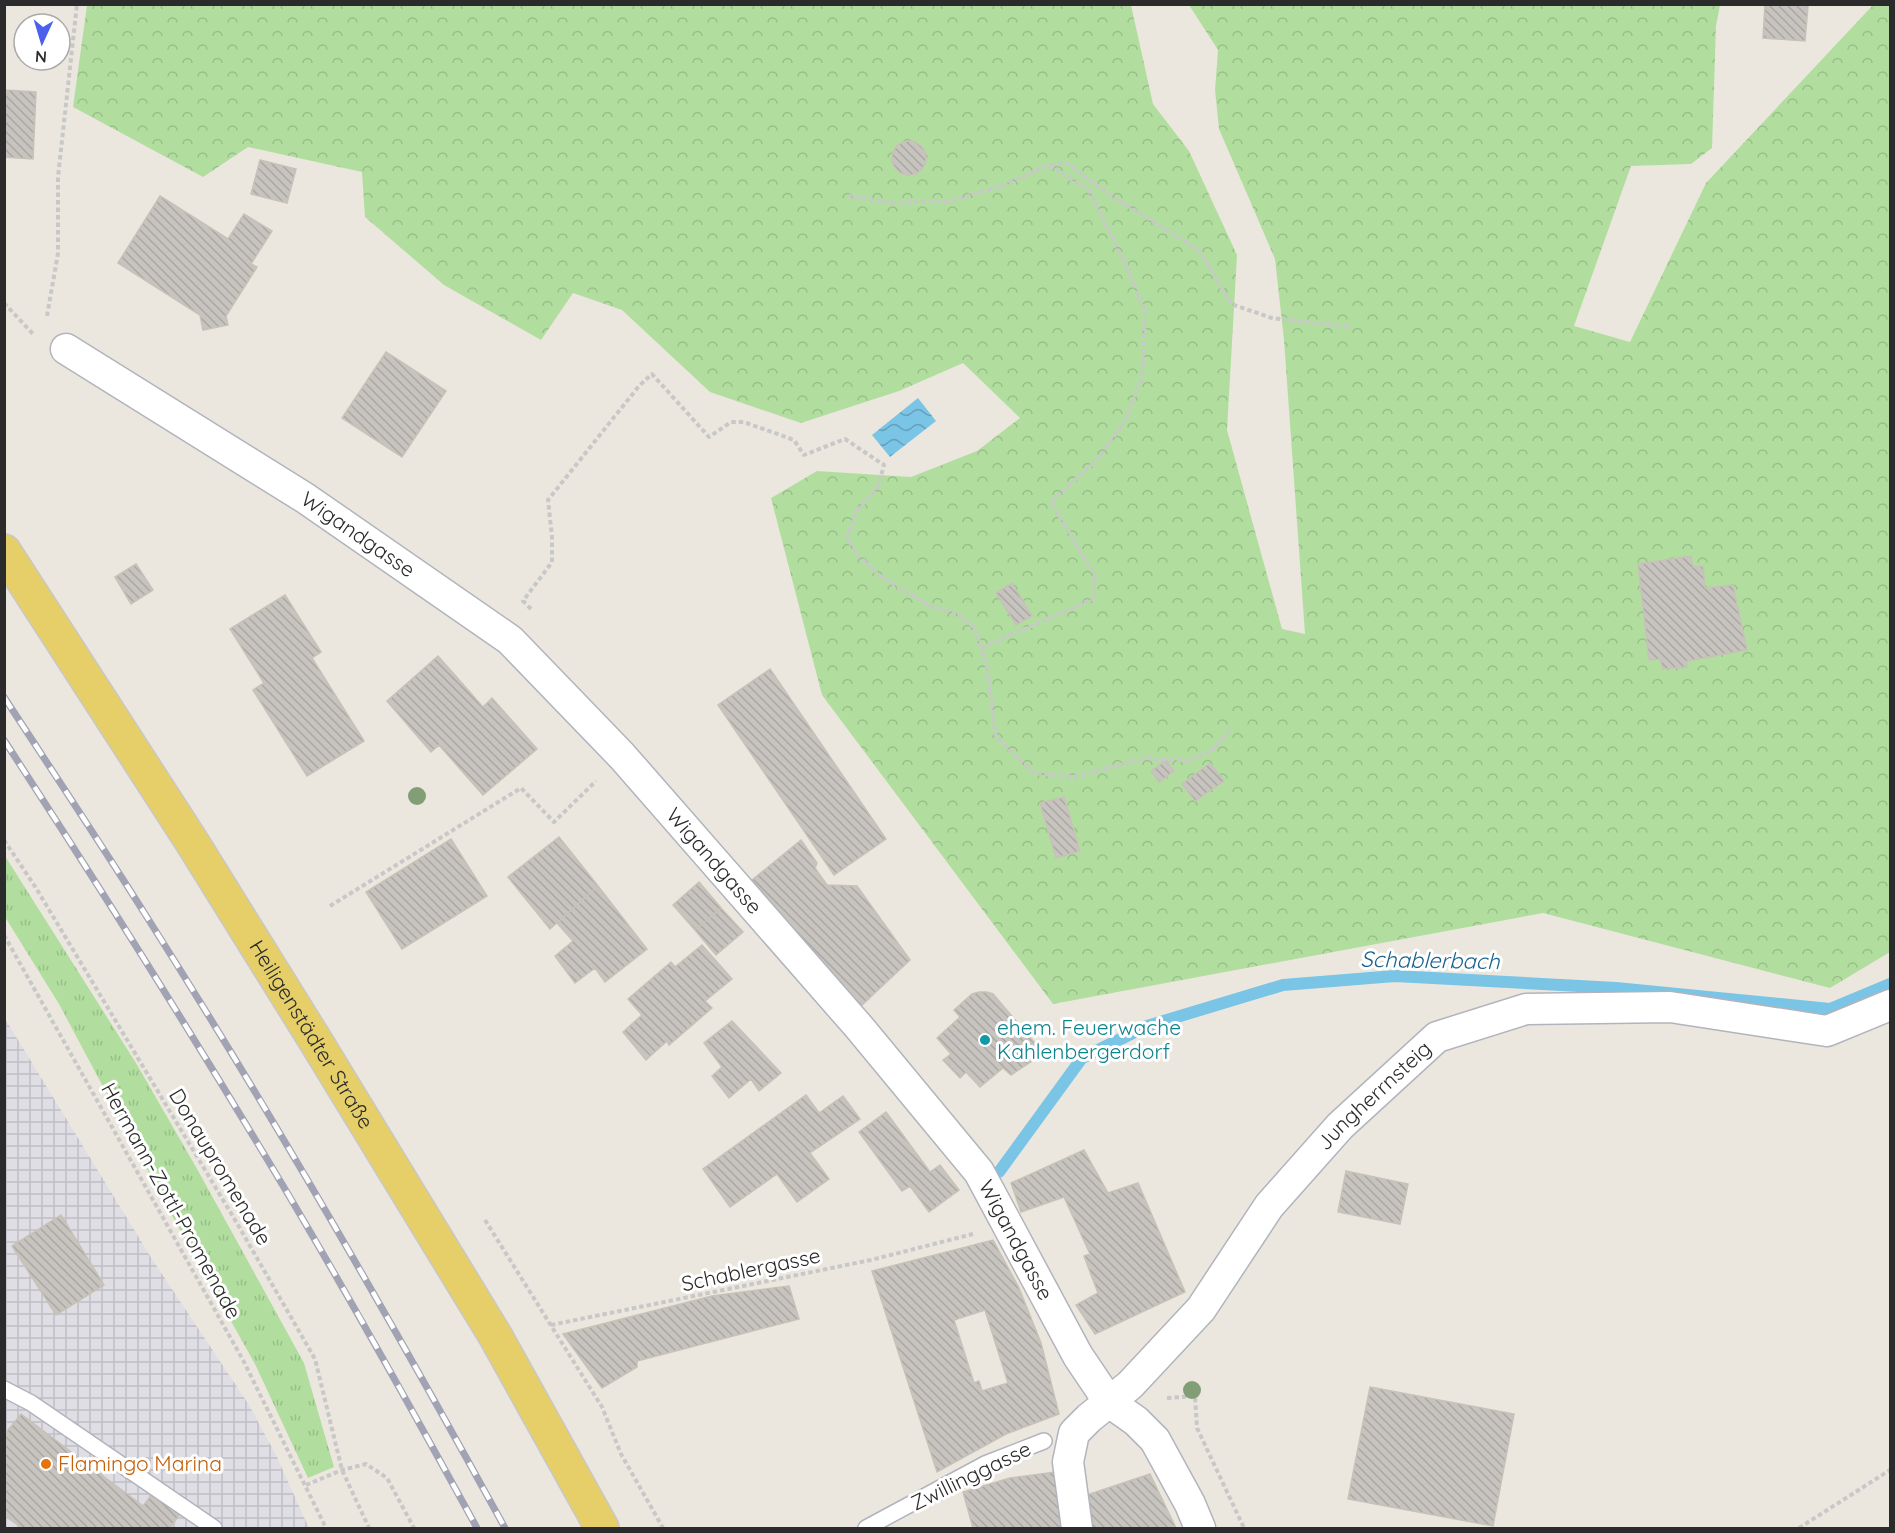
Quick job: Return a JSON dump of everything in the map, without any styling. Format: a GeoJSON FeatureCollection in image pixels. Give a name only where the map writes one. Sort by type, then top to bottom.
{"type":"FeatureCollection","features":[{"type":"Feature","properties":{"kind":"main road","name":"Heiligenstädter Straße"},"geometry":{"type":"LineString","coordinates":[[4,552],[192,842],[327,1059],[496,1337],[602,1528]]}},
{"type":"Feature","properties":{"kind":"street","name":"Wigandgasse"},"geometry":{"type":"LineString","coordinates":[[66,349],[305,498],[510,640],[622,756],[859,1027],[979,1172],[1078,1356],[1109,1402],[1136,1421],[1155,1440],[1190,1504],[1200,1528]]}},
{"type":"Feature","properties":{"kind":"street","name":"Jungherrnsteig"},"geometry":{"type":"LineString","coordinates":[[1077,1528],[1068,1462],[1074,1433],[1130,1385],[1202,1309],[1269,1206],[1340,1126],[1437,1037],[1526,1009],[1670,1007],[1827,1031],[1890,1005]]}},
{"type":"Feature","properties":{"kind":"lane"},"geometry":{"type":"LineString","coordinates":[[4,1389],[31,1402],[214,1528]]}},
{"type":"Feature","properties":{"kind":"lane","name":"Zwillinggasse"},"geometry":{"type":"LineString","coordinates":[[866,1528],[985,1464],[1044,1441]]}},
{"type":"Feature","properties":{"kind":"path"},"geometry":{"type":"LineString","coordinates":[[47,315],[58,253],[58,177],[77,4]]}},
{"type":"Feature","properties":{"kind":"path"},"geometry":{"type":"LineString","coordinates":[[847,196],[892,203],[951,201],[1004,185],[1048,165],[1068,164],[1109,194],[1200,251],[1231,303],[1272,318],[1353,327]]}},
{"type":"Feature","properties":{"kind":"path"},"geometry":{"type":"LineString","coordinates":[[981,648],[1093,599],[1095,576],[1051,502],[1098,459],[1125,421],[1142,378],[1145,312],[1128,269],[1089,190],[1048,165]]}},
{"type":"Feature","properties":{"kind":"path"},"geometry":{"type":"LineString","coordinates":[[4,303],[44,346],[66,349]]}},
{"type":"Feature","properties":{"kind":"path"},"geometry":{"type":"LineString","coordinates":[[538,616],[523,601],[552,562],[548,500],[639,386],[652,374],[709,437],[731,422],[744,422],[794,440],[804,455],[845,439],[884,465],[878,487],[858,509],[847,538],[857,555],[880,576],[930,606],[955,613],[975,628],[987,667],[996,737],[1034,773],[1074,777],[1145,758],[1189,761],[1216,748],[1231,727]]}},
{"type":"Feature","properties":{"kind":"path"},"geometry":{"type":"LineString","coordinates":[[330,906],[521,788],[554,822],[598,779]]}},
{"type":"Feature","properties":{"kind":"path","name":"Donaupromenade"},"geometry":{"type":"LineString","coordinates":[[4,840],[36,888],[183,1133],[315,1359],[342,1470],[369,1528]]}},
{"type":"Feature","properties":{"kind":"path","name":"Hermann-Zottl-Promenade"},"geometry":{"type":"LineString","coordinates":[[4,935],[243,1360],[326,1528]]}},
{"type":"Feature","properties":{"kind":"path"},"geometry":{"type":"LineString","coordinates":[[485,1220],[602,1407],[621,1454],[663,1528]]}},
{"type":"Feature","properties":{"kind":"path","name":"Schablergasse"},"geometry":{"type":"LineString","coordinates":[[551,1325],[871,1260],[955,1239]]}},
{"type":"Feature","properties":{"kind":"path"},"geometry":{"type":"LineString","coordinates":[[1167,1398],[1195,1396],[1197,1428],[1244,1528]]}},
{"type":"Feature","properties":{"kind":"path"},"geometry":{"type":"LineString","coordinates":[[306,1485],[342,1470],[366,1464],[387,1478],[414,1528]]}},
{"type":"Feature","properties":{"kind":"path"},"geometry":{"type":"LineString","coordinates":[[1799,1528],[1890,1470]]}},
{"type":"Feature","properties":{"kind":"shaded area"},"geometry":{"type":"Polygon","coordinates":[[[4,1017],[152,1259],[249,1405],[276,1455],[309,1528],[5,1528],[4,1017]]]}},
{"type":"Feature","properties":{"kind":"green space"},"geometry":{"type":"Polygon","coordinates":[[[87,5],[1131,5],[1153,104],[1189,151],[1237,255],[1227,430],[1282,629],[1305,634],[1284,340],[1275,259],[1219,129],[1215,90],[1218,50],[1189,5],[1720,5],[1716,26],[1712,148],[1691,164],[1631,166],[1574,326],[1630,342],[1706,183],[1873,5],[1890,5],[1890,952],[1830,988],[1543,913],[1053,1004],[822,695],[771,498],[817,471],[911,477],[977,451],[1020,418],[963,363],[899,391],[801,423],[710,392],[622,310],[573,293],[541,340],[444,285],[365,217],[362,172],[248,147],[203,177],[73,107],[87,5]]]}},
{"type":"Feature","properties":{"kind":"green space"},"geometry":{"type":"Polygon","coordinates":[[[5,856],[136,1063],[304,1363],[334,1467],[308,1478],[255,1364],[166,1205],[59,1004],[5,917],[5,856]]]}},
{"type":"Feature","properties":{"kind":"water"},"geometry":{"type":"Polygon","coordinates":[[[918,398],[936,421],[890,457],[872,435],[918,398]]]}},
{"type":"Feature","properties":{"kind":"building"},"geometry":{"type":"Polygon","coordinates":[[[1765,4],[1808,6],[1805,41],[1763,38],[1765,4]]]}},
{"type":"Feature","properties":{"kind":"building"},"geometry":{"type":"Polygon","coordinates":[[[4,90],[36,92],[33,159],[4,157],[4,90]]]}},
{"type":"Feature","properties":{"kind":"building"},"geometry":{"type":"Polygon","coordinates":[[[909,141],[921,146],[926,158],[921,170],[909,175],[897,170],[892,158],[897,146],[909,141]]]}},
{"type":"Feature","properties":{"kind":"building"},"geometry":{"type":"Polygon","coordinates":[[[260,160],[296,169],[287,203],[251,194],[260,160]]]}},
{"type":"Feature","properties":{"kind":"building"},"geometry":{"type":"Polygon","coordinates":[[[160,196],[228,239],[244,214],[272,231],[251,264],[257,267],[226,316],[228,325],[203,330],[200,315],[118,263],[160,196]]]}},
{"type":"Feature","properties":{"kind":"building"},"geometry":{"type":"Polygon","coordinates":[[[386,352],[446,391],[402,457],[342,418],[386,352]]]}},
{"type":"Feature","properties":{"kind":"building"},"geometry":{"type":"Polygon","coordinates":[[[1691,556],[1693,567],[1703,566],[1705,588],[1733,585],[1747,650],[1687,661],[1687,667],[1663,669],[1660,659],[1649,660],[1638,564],[1691,556]]]}},
{"type":"Feature","properties":{"kind":"building"},"geometry":{"type":"Polygon","coordinates":[[[136,564],[153,590],[131,604],[115,577],[136,564]]]}},
{"type":"Feature","properties":{"kind":"building"},"geometry":{"type":"Polygon","coordinates":[[[1012,583],[1032,616],[1016,625],[996,593],[1012,583]]]}},
{"type":"Feature","properties":{"kind":"building"},"geometry":{"type":"Polygon","coordinates":[[[285,595],[321,652],[312,658],[364,741],[307,776],[253,690],[264,683],[230,629],[285,595]]]}},
{"type":"Feature","properties":{"kind":"building"},"geometry":{"type":"Polygon","coordinates":[[[438,656],[483,707],[492,698],[537,749],[483,795],[439,745],[431,752],[387,701],[438,656]]]}},
{"type":"Feature","properties":{"kind":"building"},"geometry":{"type":"Polygon","coordinates":[[[770,669],[886,839],[834,875],[718,705],[770,669]]]}},
{"type":"Feature","properties":{"kind":"building"},"geometry":{"type":"Polygon","coordinates":[[[1166,760],[1174,771],[1159,782],[1151,771],[1166,760]]]}},
{"type":"Feature","properties":{"kind":"building"},"geometry":{"type":"Polygon","coordinates":[[[1210,763],[1224,781],[1195,801],[1182,784],[1210,763]]]}},
{"type":"Feature","properties":{"kind":"building"},"geometry":{"type":"Polygon","coordinates":[[[1064,797],[1080,851],[1056,858],[1040,803],[1064,797]]]}},
{"type":"Feature","properties":{"kind":"building"},"geometry":{"type":"Polygon","coordinates":[[[559,837],[598,886],[550,929],[508,877],[559,837]]]}},
{"type":"Feature","properties":{"kind":"building"},"geometry":{"type":"Polygon","coordinates":[[[451,839],[487,896],[402,949],[366,892],[451,839]]]}},
{"type":"Feature","properties":{"kind":"building"},"geometry":{"type":"Polygon","coordinates":[[[801,840],[817,863],[815,868],[827,885],[857,886],[910,960],[861,1006],[746,885],[801,840]]]}},
{"type":"Feature","properties":{"kind":"building"},"geometry":{"type":"Polygon","coordinates":[[[699,882],[721,908],[695,930],[673,905],[699,882]]]}},
{"type":"Feature","properties":{"kind":"building"},"geometry":{"type":"Polygon","coordinates":[[[598,886],[647,949],[605,982],[595,968],[575,983],[555,956],[573,941],[557,923],[598,886]]]}},
{"type":"Feature","properties":{"kind":"building"},"geometry":{"type":"Polygon","coordinates":[[[721,908],[743,932],[716,955],[695,930],[721,908]]]}},
{"type":"Feature","properties":{"kind":"building"},"geometry":{"type":"Polygon","coordinates":[[[702,945],[732,979],[705,1001],[712,1008],[669,1045],[667,1041],[646,1060],[623,1032],[642,1015],[628,999],[671,962],[675,967],[702,945]]]}},
{"type":"Feature","properties":{"kind":"building","name":"ehem. Feuerwache Kahlenbergerdorf"},"geometry":{"type":"Polygon","coordinates":[[[979,992],[993,994],[1034,1042],[1036,1048],[1035,1059],[1011,1075],[1003,1068],[980,1087],[966,1072],[960,1078],[943,1060],[951,1054],[937,1038],[960,1017],[954,1010],[972,994],[979,992]]]}},
{"type":"Feature","properties":{"kind":"building"},"geometry":{"type":"Polygon","coordinates":[[[732,1021],[781,1073],[759,1091],[751,1079],[729,1098],[712,1076],[722,1067],[704,1043],[732,1021]]]}},
{"type":"Feature","properties":{"kind":"building"},"geometry":{"type":"Polygon","coordinates":[[[806,1095],[819,1113],[843,1096],[860,1119],[810,1153],[829,1179],[797,1202],[777,1174],[730,1207],[703,1169],[806,1095]]]}},
{"type":"Feature","properties":{"kind":"building"},"geometry":{"type":"Polygon","coordinates":[[[886,1112],[930,1172],[940,1165],[959,1190],[929,1212],[910,1186],[902,1191],[859,1132],[886,1112]]]}},
{"type":"Feature","properties":{"kind":"building"},"geometry":{"type":"Polygon","coordinates":[[[1084,1150],[1108,1193],[1138,1183],[1185,1292],[1095,1334],[1076,1305],[1098,1293],[1084,1256],[1090,1254],[1064,1197],[1021,1212],[1011,1183],[1084,1150]]]}},
{"type":"Feature","properties":{"kind":"building"},"geometry":{"type":"Polygon","coordinates":[[[1346,1171],[1408,1184],[1400,1224],[1338,1212],[1346,1171]]]}},
{"type":"Feature","properties":{"kind":"building"},"geometry":{"type":"Polygon","coordinates":[[[61,1215],[104,1285],[56,1315],[12,1246],[61,1215]]]}},
{"type":"Feature","properties":{"kind":"building"},"geometry":{"type":"Polygon","coordinates":[[[993,1240],[1019,1288],[1041,1343],[1059,1414],[1006,1434],[937,1472],[872,1271],[993,1240]],[[985,1310],[954,1320],[974,1383],[979,1381],[982,1391],[1008,1383],[985,1310]]]}},
{"type":"Feature","properties":{"kind":"building"},"geometry":{"type":"Polygon","coordinates":[[[789,1286],[799,1319],[637,1361],[637,1367],[602,1388],[563,1334],[712,1296],[789,1286]]]}},
{"type":"Feature","properties":{"kind":"building"},"geometry":{"type":"Polygon","coordinates":[[[1370,1387],[1514,1414],[1493,1526],[1348,1499],[1370,1387]]]}},
{"type":"Feature","properties":{"kind":"building","name":"Flamingo Marina"},"geometry":{"type":"Polygon","coordinates":[[[21,1414],[143,1506],[153,1493],[180,1514],[170,1528],[22,1528],[4,1515],[4,1435],[21,1414]]]}},
{"type":"Feature","properties":{"kind":"building"},"geometry":{"type":"Polygon","coordinates":[[[1055,1472],[1064,1528],[973,1528],[963,1492],[1010,1478],[1055,1472]]]}},
{"type":"Feature","properties":{"kind":"building"},"geometry":{"type":"Polygon","coordinates":[[[1150,1474],[1176,1528],[1089,1528],[1081,1497],[1150,1474]]]}},
{"type":"Feature","properties":{"kind":"waterway","name":"Schablerbach"},"geometry":{"type":"LineString","coordinates":[[999,1172],[1082,1058],[1147,1026],[1283,985],[1395,976],[1616,988],[1830,1009],[1890,984]]}},
{"type":"Feature","properties":{"kind":"railway"},"geometry":{"type":"LineString","coordinates":[[4,697],[128,887],[285,1141],[419,1372],[505,1528]]}},
{"type":"Feature","properties":{"kind":"railway"},"geometry":{"type":"LineString","coordinates":[[4,740],[203,1053],[267,1159],[374,1342],[477,1528]]}},
{"type":"Feature","properties":{"kind":"place","name":"ehem. Feuerwache Kahlenbergerdorf"},"geometry":{"type":"Point","coordinates":[985,1040]}},
{"type":"Feature","properties":{"kind":"place","name":"Flamingo Marina"},"geometry":{"type":"Point","coordinates":[46,1464]}}]}
